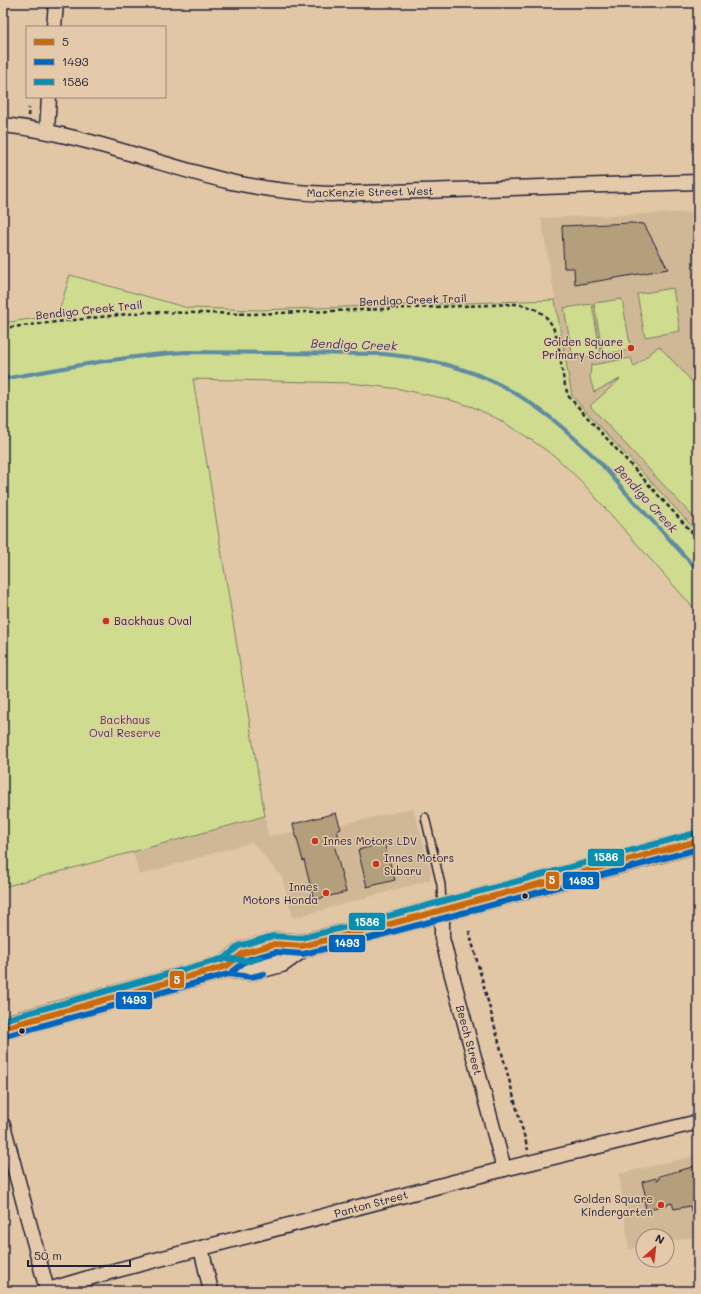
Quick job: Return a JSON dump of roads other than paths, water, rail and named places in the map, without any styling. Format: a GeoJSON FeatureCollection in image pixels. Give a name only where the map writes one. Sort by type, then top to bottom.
{"type":"FeatureCollection","features":[{"type":"Feature","properties":{"kind":"highway"},"geometry":{"type":"LineString","coordinates":[[3,1028],[227,966],[243,953],[275,944],[302,946],[368,930],[698,841]]}},
{"type":"Feature","properties":{"kind":"street"},"geometry":{"type":"LineString","coordinates":[[54,26],[56,3]]}},
{"type":"Feature","properties":{"kind":"street"},"geometry":{"type":"LineString","coordinates":[[47,131],[49,98]]}},
{"type":"Feature","properties":{"kind":"street","name":"MacKenzie Street West"},"geometry":{"type":"LineString","coordinates":[[3,125],[47,131],[231,182],[305,194],[698,182]]}},
{"type":"Feature","properties":{"kind":"street","name":"Beech Street"},"geometry":{"type":"LineString","coordinates":[[442,909],[442,938],[504,1169]]}},
{"type":"Feature","properties":{"kind":"street","name":"Panton Street"},"geometry":{"type":"LineString","coordinates":[[46,1291],[102,1274],[504,1169],[698,1122]]}},
{"type":"Feature","properties":{"kind":"street"},"geometry":{"type":"LineString","coordinates":[[3,1125],[46,1291]]}},
{"type":"Feature","properties":{"kind":"street"},"geometry":{"type":"LineString","coordinates":[[201,1248],[211,1291]]}},
{"type":"Feature","properties":{"kind":"lane"},"geometry":{"type":"LineString","coordinates":[[425,817],[441,885],[442,909]]}},
{"type":"Feature","properties":{"kind":"waterway","name":"Bendigo Creek"},"geometry":{"type":"LineString","coordinates":[[3,379],[117,359],[185,352],[384,354],[417,358],[449,365],[486,378],[517,394],[559,425],[596,459],[698,571]]}},
{"type":"Feature","properties":{"kind":"place","name":"Golden Square Primary School"},"geometry":{"type":"Point","coordinates":[631,348]}},
{"type":"Feature","properties":{"kind":"place","name":"Backhaus Oval"},"geometry":{"type":"Point","coordinates":[106,621]}},
{"type":"Feature","properties":{"kind":"place","name":"Innes Motors LDV"},"geometry":{"type":"Point","coordinates":[315,841]}},
{"type":"Feature","properties":{"kind":"place","name":"Innes Motors Subaru"},"geometry":{"type":"Point","coordinates":[376,864]}},
{"type":"Feature","properties":{"kind":"place","name":"Innes Motors Honda"},"geometry":{"type":"Point","coordinates":[326,893]}},
{"type":"Feature","properties":{"kind":"place","name":"Golden Square Kindergarten"},"geometry":{"type":"Point","coordinates":[661,1205]}},
{"type":"Feature","properties":{"kind":"park label","name":"Backhaus Oval Reserve"},"geometry":{"type":"Point","coordinates":[125,726]}}]}
